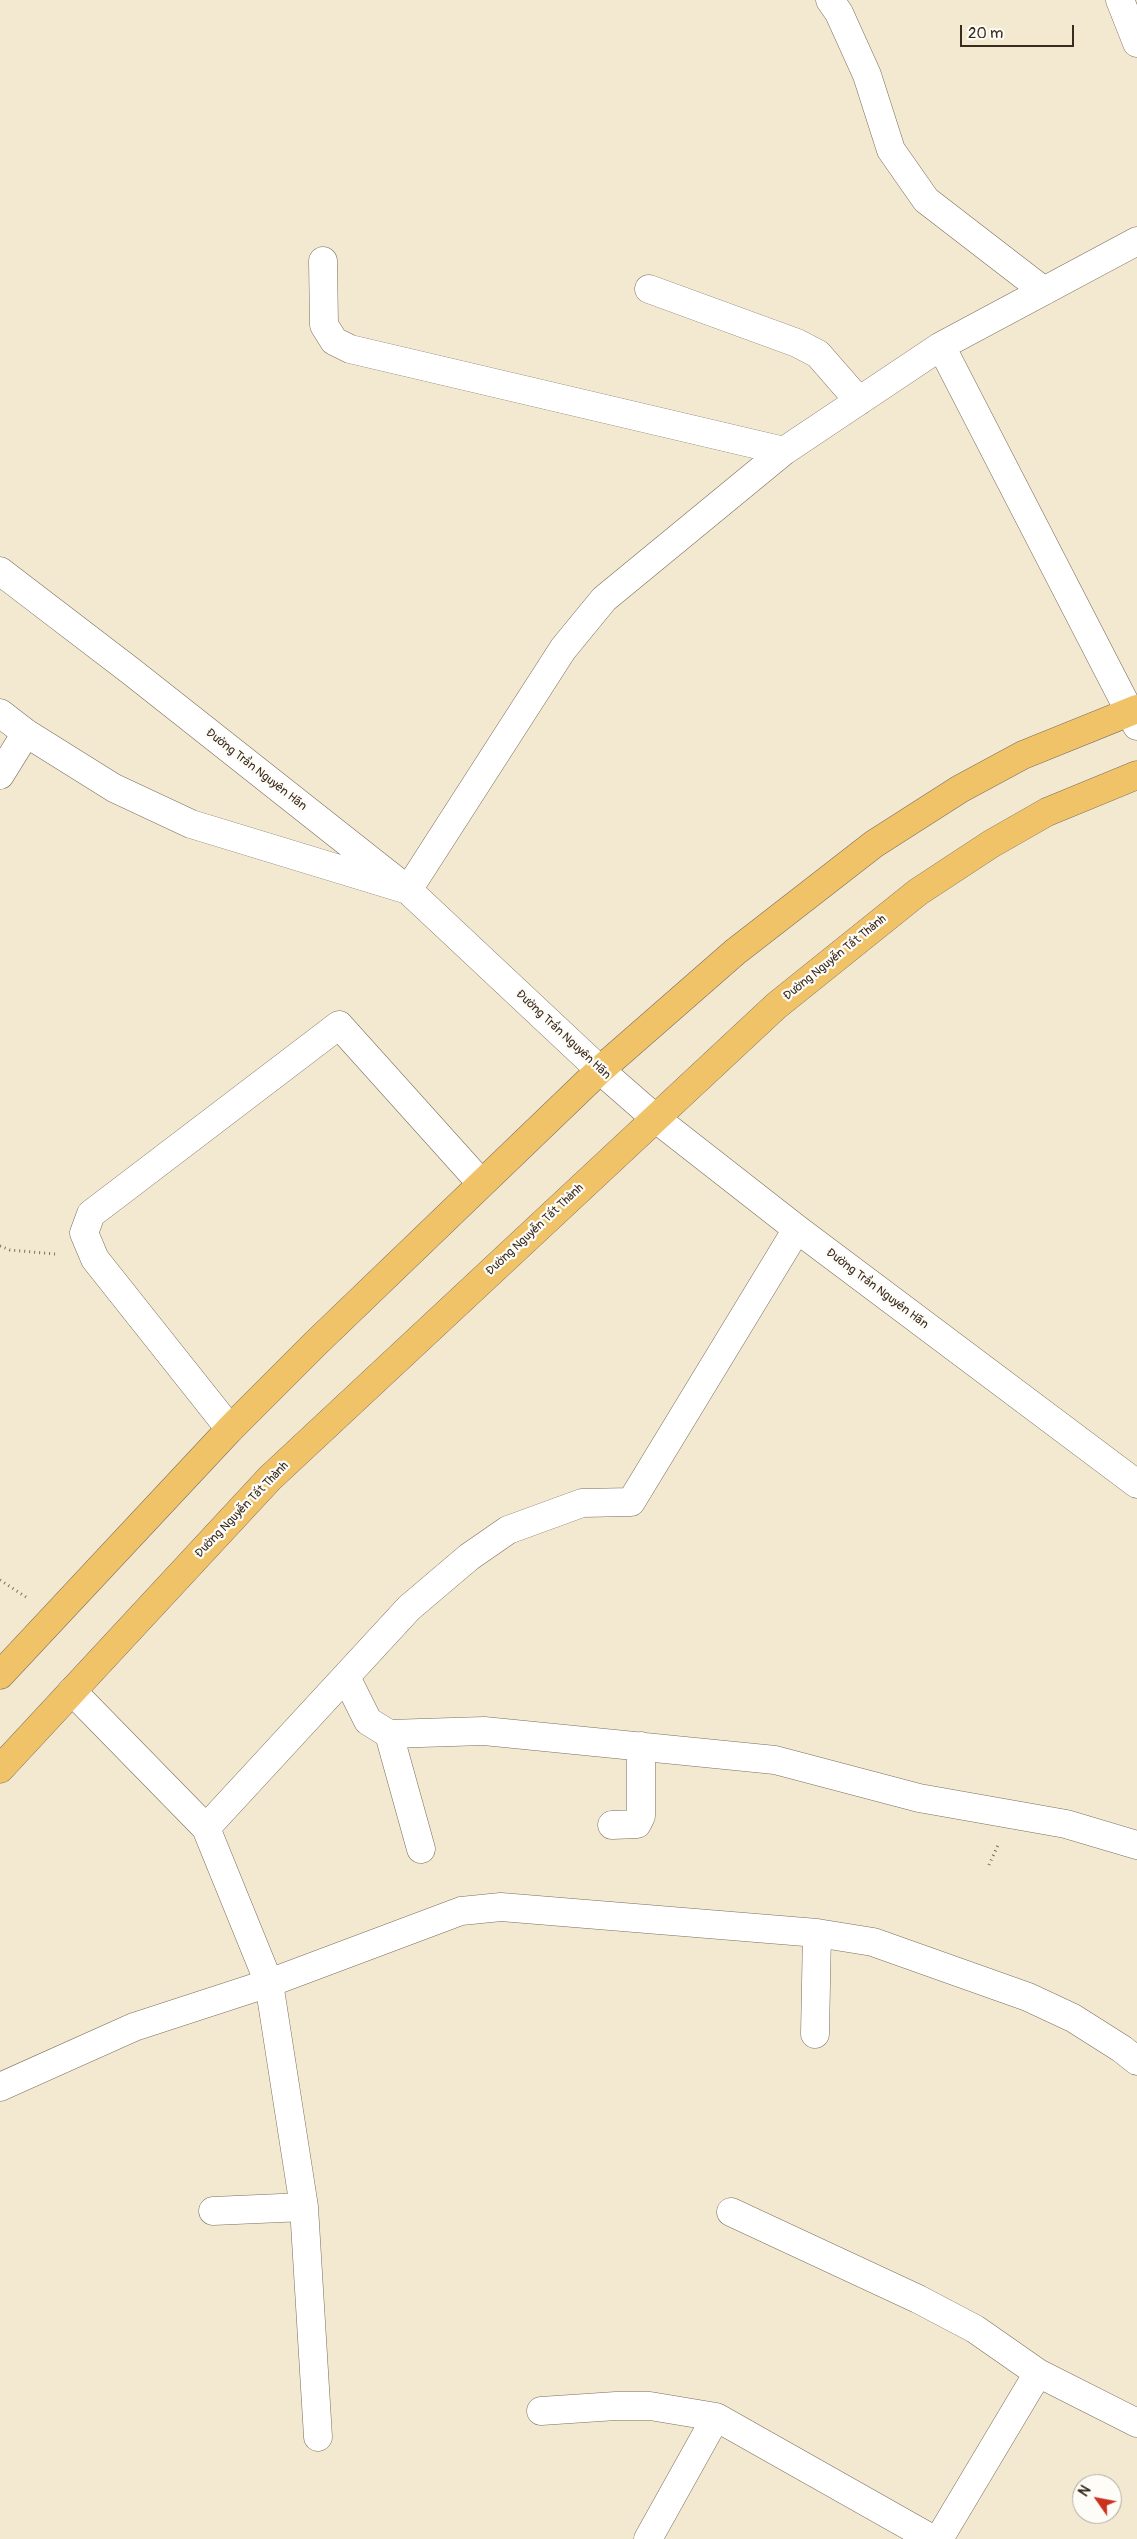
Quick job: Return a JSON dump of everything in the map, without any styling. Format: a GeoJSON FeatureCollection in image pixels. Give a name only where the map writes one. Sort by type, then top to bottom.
{"type":"FeatureCollection","features":[{"type":"Feature","properties":{"kind":"main road"},"geometry":{"type":"LineString","coordinates":[[0,1675],[230,1429],[481,1183],[600,1070],[735,952],[874,844],[960,789],[1023,755],[1135,715]]}},
{"type":"Feature","properties":{"kind":"main road","name":"Đường Nguyễn Tất Thành"},"geometry":{"type":"LineString","coordinates":[[0,1770],[270,1478],[776,1006],[918,892],[991,844],[1047,812],[1137,775]]}},
{"type":"Feature","properties":{"kind":"street"},"geometry":{"type":"LineString","coordinates":[[830,0],[839,13],[866,75],[891,150],[926,200],[1044,291]]}},
{"type":"Feature","properties":{"kind":"street"},"geometry":{"type":"LineString","coordinates":[[1120,0],[1137,43]]}},
{"type":"Feature","properties":{"kind":"street"},"geometry":{"type":"LineString","coordinates":[[0,713],[26,733],[114,788],[192,824],[408,890],[563,649],[604,599],[784,451],[942,346],[1137,241]]}},
{"type":"Feature","properties":{"kind":"street"},"geometry":{"type":"LineString","coordinates":[[323,261],[324,325],[334,341],[350,349],[784,451]]}},
{"type":"Feature","properties":{"kind":"street"},"geometry":{"type":"LineString","coordinates":[[649,289],[797,343],[818,354],[859,401]]}},
{"type":"Feature","properties":{"kind":"street"},"geometry":{"type":"LineString","coordinates":[[942,346],[1135,715]]}},
{"type":"Feature","properties":{"kind":"street","name":"Đường Trần Nguyên Hãn"},"geometry":{"type":"LineString","coordinates":[[0,571],[132,672],[408,890],[600,1070],[655,1118],[796,1229],[1137,1484]]}},
{"type":"Feature","properties":{"kind":"street"},"geometry":{"type":"LineString","coordinates":[[0,775],[26,733]]}},
{"type":"Feature","properties":{"kind":"street"},"geometry":{"type":"LineString","coordinates":[[230,1429],[95,1259],[84,1234],[91,1214],[339,1025],[481,1183]]}},
{"type":"Feature","properties":{"kind":"street"},"geometry":{"type":"LineString","coordinates":[[206,1828],[409,1608],[469,1557],[508,1530],[582,1503],[631,1502],[796,1229]]}},
{"type":"Feature","properties":{"kind":"street"},"geometry":{"type":"LineString","coordinates":[[346,1677],[368,1721],[389,1734],[484,1731],[775,1760],[919,1798],[1066,1824],[1137,1845]]}},
{"type":"Feature","properties":{"kind":"street"},"geometry":{"type":"LineString","coordinates":[[72,1691],[206,1828],[268,1983],[304,2208],[318,2437]]}},
{"type":"Feature","properties":{"kind":"street"},"geometry":{"type":"LineString","coordinates":[[389,1734],[421,1849]]}},
{"type":"Feature","properties":{"kind":"street"},"geometry":{"type":"LineString","coordinates":[[612,1825],[637,1824],[640,1816],[641,1746]]}},
{"type":"Feature","properties":{"kind":"street"},"geometry":{"type":"LineString","coordinates":[[0,2087],[134,2027],[268,1983],[462,1911],[501,1907],[817,1933],[873,1942],[1028,1997],[1073,2018],[1122,2049],[1137,2061]]}},
{"type":"Feature","properties":{"kind":"street"},"geometry":{"type":"LineString","coordinates":[[815,2034],[817,1933]]}},
{"type":"Feature","properties":{"kind":"street"},"geometry":{"type":"LineString","coordinates":[[213,2211],[304,2208]]}},
{"type":"Feature","properties":{"kind":"street"},"geometry":{"type":"LineString","coordinates":[[731,2212],[918,2298],[975,2329],[1038,2373],[1137,2423]]}},
{"type":"Feature","properties":{"kind":"street"},"geometry":{"type":"LineString","coordinates":[[939,2539],[1038,2373]]}},
{"type":"Feature","properties":{"kind":"street"},"geometry":{"type":"LineString","coordinates":[[541,2411],[616,2406],[650,2406],[716,2417],[932,2539]]}},
{"type":"Feature","properties":{"kind":"street"},"geometry":{"type":"LineString","coordinates":[[648,2539],[716,2417]]}},
{"type":"Feature","properties":{"kind":"path"},"geometry":{"type":"LineString","coordinates":[[0,1246],[10,1250],[95,1259]]}}]}
